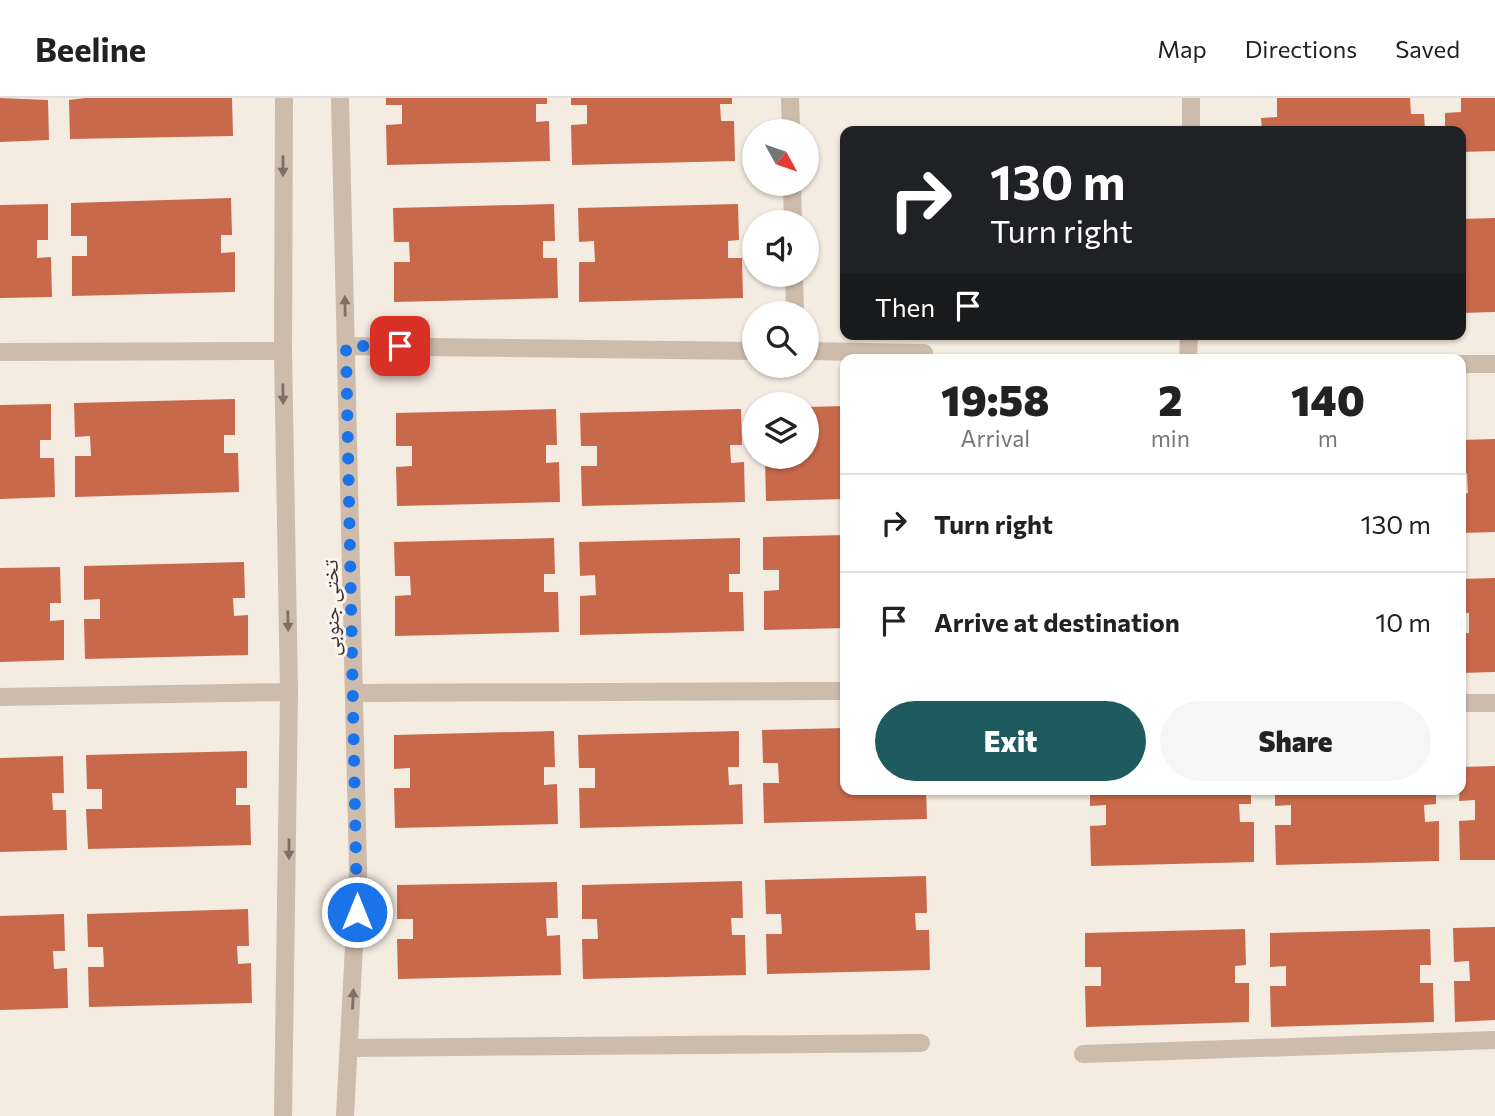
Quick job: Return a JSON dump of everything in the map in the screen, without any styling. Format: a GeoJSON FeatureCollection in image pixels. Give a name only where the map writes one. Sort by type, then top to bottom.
{"type":"FeatureCollection","features":[{"type":"Feature","properties":{"kind":"street","name":"تختی جنوبی"},"geometry":{"type":"LineString","coordinates":[[284,98],[283,351],[289,692],[284,1116]]}},
{"type":"Feature","properties":{"kind":"street","name":"تختی جنوبی"},"geometry":{"type":"LineString","coordinates":[[340,98],[355,693],[357,912],[345,1116]]}},
{"type":"Feature","properties":{"kind":"street"},"geometry":{"type":"LineString","coordinates":[[790,98],[791,119]]}},
{"type":"Feature","properties":{"kind":"street"},"geometry":{"type":"LineString","coordinates":[[1191,98],[1191,126]]}},
{"type":"Feature","properties":{"kind":"street"},"geometry":{"type":"LineString","coordinates":[[346,346],[742,351]]}},
{"type":"Feature","properties":{"kind":"street"},"geometry":{"type":"LineString","coordinates":[[0,352],[283,351]]}},
{"type":"Feature","properties":{"kind":"street"},"geometry":{"type":"LineString","coordinates":[[819,351],[924,353]]}},
{"type":"Feature","properties":{"kind":"street"},"geometry":{"type":"LineString","coordinates":[[1466,364],[1495,363]]}},
{"type":"Feature","properties":{"kind":"street"},"geometry":{"type":"LineString","coordinates":[[355,693],[840,691]]}},
{"type":"Feature","properties":{"kind":"street"},"geometry":{"type":"LineString","coordinates":[[0,697],[289,692]]}},
{"type":"Feature","properties":{"kind":"street"},"geometry":{"type":"LineString","coordinates":[[1466,703],[1495,703]]}},
{"type":"Feature","properties":{"kind":"street"},"geometry":{"type":"LineString","coordinates":[[1083,1054],[1495,1040]]}},
{"type":"Feature","properties":{"kind":"street"},"geometry":{"type":"LineString","coordinates":[[350,1048],[921,1042]]}},
{"type":"Feature","properties":{"kind":"building"},"geometry":{"type":"Polygon","coordinates":[[[0,98],[48,100],[49,140],[0,142],[0,98]]]}},
{"type":"Feature","properties":{"kind":"building"},"geometry":{"type":"Polygon","coordinates":[[[232,98],[233,136],[70,139],[69,100],[232,98]]]}},
{"type":"Feature","properties":{"kind":"building"},"geometry":{"type":"Polygon","coordinates":[[[386,98],[547,98],[547,104],[536,104],[536,122],[549,121],[550,161],[387,165],[386,125],[402,124],[402,105],[386,105],[386,98]]]}},
{"type":"Feature","properties":{"kind":"building"},"geometry":{"type":"Polygon","coordinates":[[[571,98],[732,98],[732,104],[720,104],[721,121],[734,121],[735,161],[572,165],[571,125],[587,124],[587,105],[571,105],[571,98]]]}},
{"type":"Feature","properties":{"kind":"building"},"geometry":{"type":"Polygon","coordinates":[[[1277,98],[1410,98],[1411,114],[1424,114],[1425,126],[1262,126],[1261,118],[1277,117],[1277,98]]]}},
{"type":"Feature","properties":{"kind":"building"},"geometry":{"type":"Polygon","coordinates":[[[1461,98],[1495,98],[1495,151],[1466,152],[1466,126],[1445,126],[1445,113],[1461,112],[1461,98]]]}},
{"type":"Feature","properties":{"kind":"building"},"geometry":{"type":"Polygon","coordinates":[[[231,198],[232,235],[221,235],[221,253],[235,252],[235,292],[72,296],[72,256],[87,256],[87,236],[71,236],[71,203],[231,198]]]}},
{"type":"Feature","properties":{"kind":"building"},"geometry":{"type":"Polygon","coordinates":[[[48,204],[48,240],[37,240],[37,258],[51,257],[52,297],[0,298],[0,205],[48,204]]]}},
{"type":"Feature","properties":{"kind":"building"},"geometry":{"type":"Polygon","coordinates":[[[554,204],[555,241],[543,241],[543,258],[557,258],[558,298],[394,302],[394,262],[410,262],[409,242],[394,242],[393,208],[554,204]]]}},
{"type":"Feature","properties":{"kind":"building"},"geometry":{"type":"Polygon","coordinates":[[[738,204],[739,240],[728,241],[728,258],[742,258],[743,298],[579,302],[579,262],[595,262],[594,241],[579,242],[578,208],[738,204]]]}},
{"type":"Feature","properties":{"kind":"building"},"geometry":{"type":"Polygon","coordinates":[[[1495,218],[1495,312],[1466,313],[1466,219],[1495,218]]]}},
{"type":"Feature","properties":{"kind":"building"},"geometry":{"type":"Polygon","coordinates":[[[235,399],[235,435],[224,435],[224,453],[238,453],[239,492],[75,497],[75,456],[91,456],[90,436],[75,437],[74,403],[235,399]]]}},
{"type":"Feature","properties":{"kind":"building"},"geometry":{"type":"Polygon","coordinates":[[[51,404],[51,440],[40,440],[40,458],[54,458],[55,497],[0,499],[0,405],[51,404]]]}},
{"type":"Feature","properties":{"kind":"building"},"geometry":{"type":"Polygon","coordinates":[[[840,406],[840,499],[766,501],[765,469],[819,469],[819,407],[840,406]]]}},
{"type":"Feature","properties":{"kind":"building"},"geometry":{"type":"Polygon","coordinates":[[[556,409],[557,445],[546,445],[546,463],[559,462],[560,502],[397,506],[396,467],[412,466],[412,446],[396,446],[396,413],[556,409]]]}},
{"type":"Feature","properties":{"kind":"building"},"geometry":{"type":"Polygon","coordinates":[[[741,409],[742,445],[730,445],[731,463],[742,462],[744,469],[745,502],[582,506],[581,466],[597,466],[597,446],[581,446],[580,413],[741,409]]]}},
{"type":"Feature","properties":{"kind":"building"},"geometry":{"type":"Polygon","coordinates":[[[1495,439],[1495,532],[1466,533],[1466,440],[1495,439]]]}},
{"type":"Feature","properties":{"kind":"building"},"geometry":{"type":"Polygon","coordinates":[[[840,535],[840,628],[764,630],[764,591],[779,590],[779,570],[763,570],[763,537],[840,535]]]}},
{"type":"Feature","properties":{"kind":"building"},"geometry":{"type":"Polygon","coordinates":[[[554,538],[555,574],[544,574],[544,592],[558,592],[559,632],[395,636],[395,596],[411,595],[410,576],[395,576],[394,542],[554,538]]]}},
{"type":"Feature","properties":{"kind":"building"},"geometry":{"type":"Polygon","coordinates":[[[740,538],[740,574],[729,574],[729,592],[743,592],[744,631],[580,635],[580,596],[596,595],[595,575],[580,576],[579,542],[740,538]]]}},
{"type":"Feature","properties":{"kind":"building"},"geometry":{"type":"Polygon","coordinates":[[[244,562],[245,598],[233,598],[234,616],[248,615],[248,655],[85,659],[84,619],[100,619],[100,599],[84,600],[84,566],[244,562]]]}},
{"type":"Feature","properties":{"kind":"building"},"geometry":{"type":"Polygon","coordinates":[[[60,567],[61,603],[50,603],[50,621],[64,620],[64,660],[0,662],[0,568],[60,567]]]}},
{"type":"Feature","properties":{"kind":"building"},"geometry":{"type":"Polygon","coordinates":[[[1495,578],[1495,672],[1466,673],[1469,613],[1466,613],[1466,579],[1495,578]]]}},
{"type":"Feature","properties":{"kind":"building"},"geometry":{"type":"Polygon","coordinates":[[[840,728],[840,795],[926,795],[927,819],[764,823],[763,783],[779,783],[778,763],[763,763],[762,730],[840,728]]]}},
{"type":"Feature","properties":{"kind":"building"},"geometry":{"type":"Polygon","coordinates":[[[554,731],[555,767],[544,767],[544,785],[557,784],[558,824],[395,828],[394,788],[410,788],[410,768],[394,769],[394,735],[554,731]]]}},
{"type":"Feature","properties":{"kind":"building"},"geometry":{"type":"Polygon","coordinates":[[[739,731],[739,767],[728,767],[729,785],[742,784],[743,824],[580,828],[579,788],[595,788],[595,768],[579,768],[578,735],[739,731]]]}},
{"type":"Feature","properties":{"kind":"building"},"geometry":{"type":"Polygon","coordinates":[[[247,751],[247,788],[236,788],[236,805],[250,805],[251,845],[88,849],[86,809],[102,809],[102,789],[87,789],[86,755],[247,751]]]}},
{"type":"Feature","properties":{"kind":"building"},"geometry":{"type":"Polygon","coordinates":[[[63,756],[64,793],[52,793],[53,810],[66,810],[67,850],[0,852],[0,758],[63,756]]]}},
{"type":"Feature","properties":{"kind":"building"},"geometry":{"type":"Polygon","coordinates":[[[1495,766],[1495,860],[1460,860],[1459,821],[1475,820],[1475,800],[1459,801],[1459,795],[1466,795],[1466,767],[1495,766]]]}},
{"type":"Feature","properties":{"kind":"building"},"geometry":{"type":"Polygon","coordinates":[[[1090,795],[1251,795],[1251,804],[1239,804],[1240,822],[1254,822],[1254,862],[1091,866],[1090,826],[1106,825],[1106,805],[1090,806],[1090,795]]]}},
{"type":"Feature","properties":{"kind":"building"},"geometry":{"type":"Polygon","coordinates":[[[1275,795],[1436,795],[1436,804],[1424,805],[1425,822],[1439,821],[1439,861],[1276,865],[1275,825],[1291,825],[1291,805],[1275,806],[1275,795]]]}},
{"type":"Feature","properties":{"kind":"building"},"geometry":{"type":"Polygon","coordinates":[[[926,876],[927,913],[915,913],[916,930],[929,930],[930,970],[767,974],[766,934],[782,934],[781,914],[766,914],[765,880],[926,876]]]}},
{"type":"Feature","properties":{"kind":"building"},"geometry":{"type":"Polygon","coordinates":[[[742,881],[743,918],[731,918],[732,935],[745,935],[746,975],[583,979],[582,939],[598,939],[597,919],[582,919],[582,885],[742,881]]]}},
{"type":"Feature","properties":{"kind":"building"},"geometry":{"type":"Polygon","coordinates":[[[557,882],[558,918],[546,918],[547,936],[560,935],[561,975],[398,979],[397,939],[413,939],[413,919],[397,919],[397,885],[557,882]]]}},
{"type":"Feature","properties":{"kind":"building"},"geometry":{"type":"Polygon","coordinates":[[[248,909],[249,946],[237,946],[238,964],[251,963],[252,1003],[89,1007],[88,967],[104,967],[103,947],[88,947],[87,914],[248,909]]]}},
{"type":"Feature","properties":{"kind":"building"},"geometry":{"type":"Polygon","coordinates":[[[64,914],[65,951],[53,951],[54,969],[67,968],[68,1008],[0,1010],[0,916],[64,914]]]}},
{"type":"Feature","properties":{"kind":"building"},"geometry":{"type":"Polygon","coordinates":[[[1495,927],[1495,1020],[1455,1022],[1454,981],[1470,981],[1469,961],[1454,962],[1453,928],[1495,927]]]}},
{"type":"Feature","properties":{"kind":"building"},"geometry":{"type":"Polygon","coordinates":[[[1245,929],[1246,965],[1235,966],[1235,983],[1249,983],[1249,1022],[1086,1027],[1085,986],[1101,986],[1101,967],[1085,967],[1085,933],[1245,929]]]}},
{"type":"Feature","properties":{"kind":"building"},"geometry":{"type":"Polygon","coordinates":[[[1430,929],[1431,965],[1420,965],[1420,983],[1433,983],[1434,1022],[1271,1027],[1270,986],[1286,986],[1286,966],[1270,967],[1270,933],[1430,929]]]}},
{"type":"Feature","properties":{"kind":"route"},"geometry":{"type":"LineString","coordinates":[[357,912],[355,693],[346,346],[400,346]]}}]}
